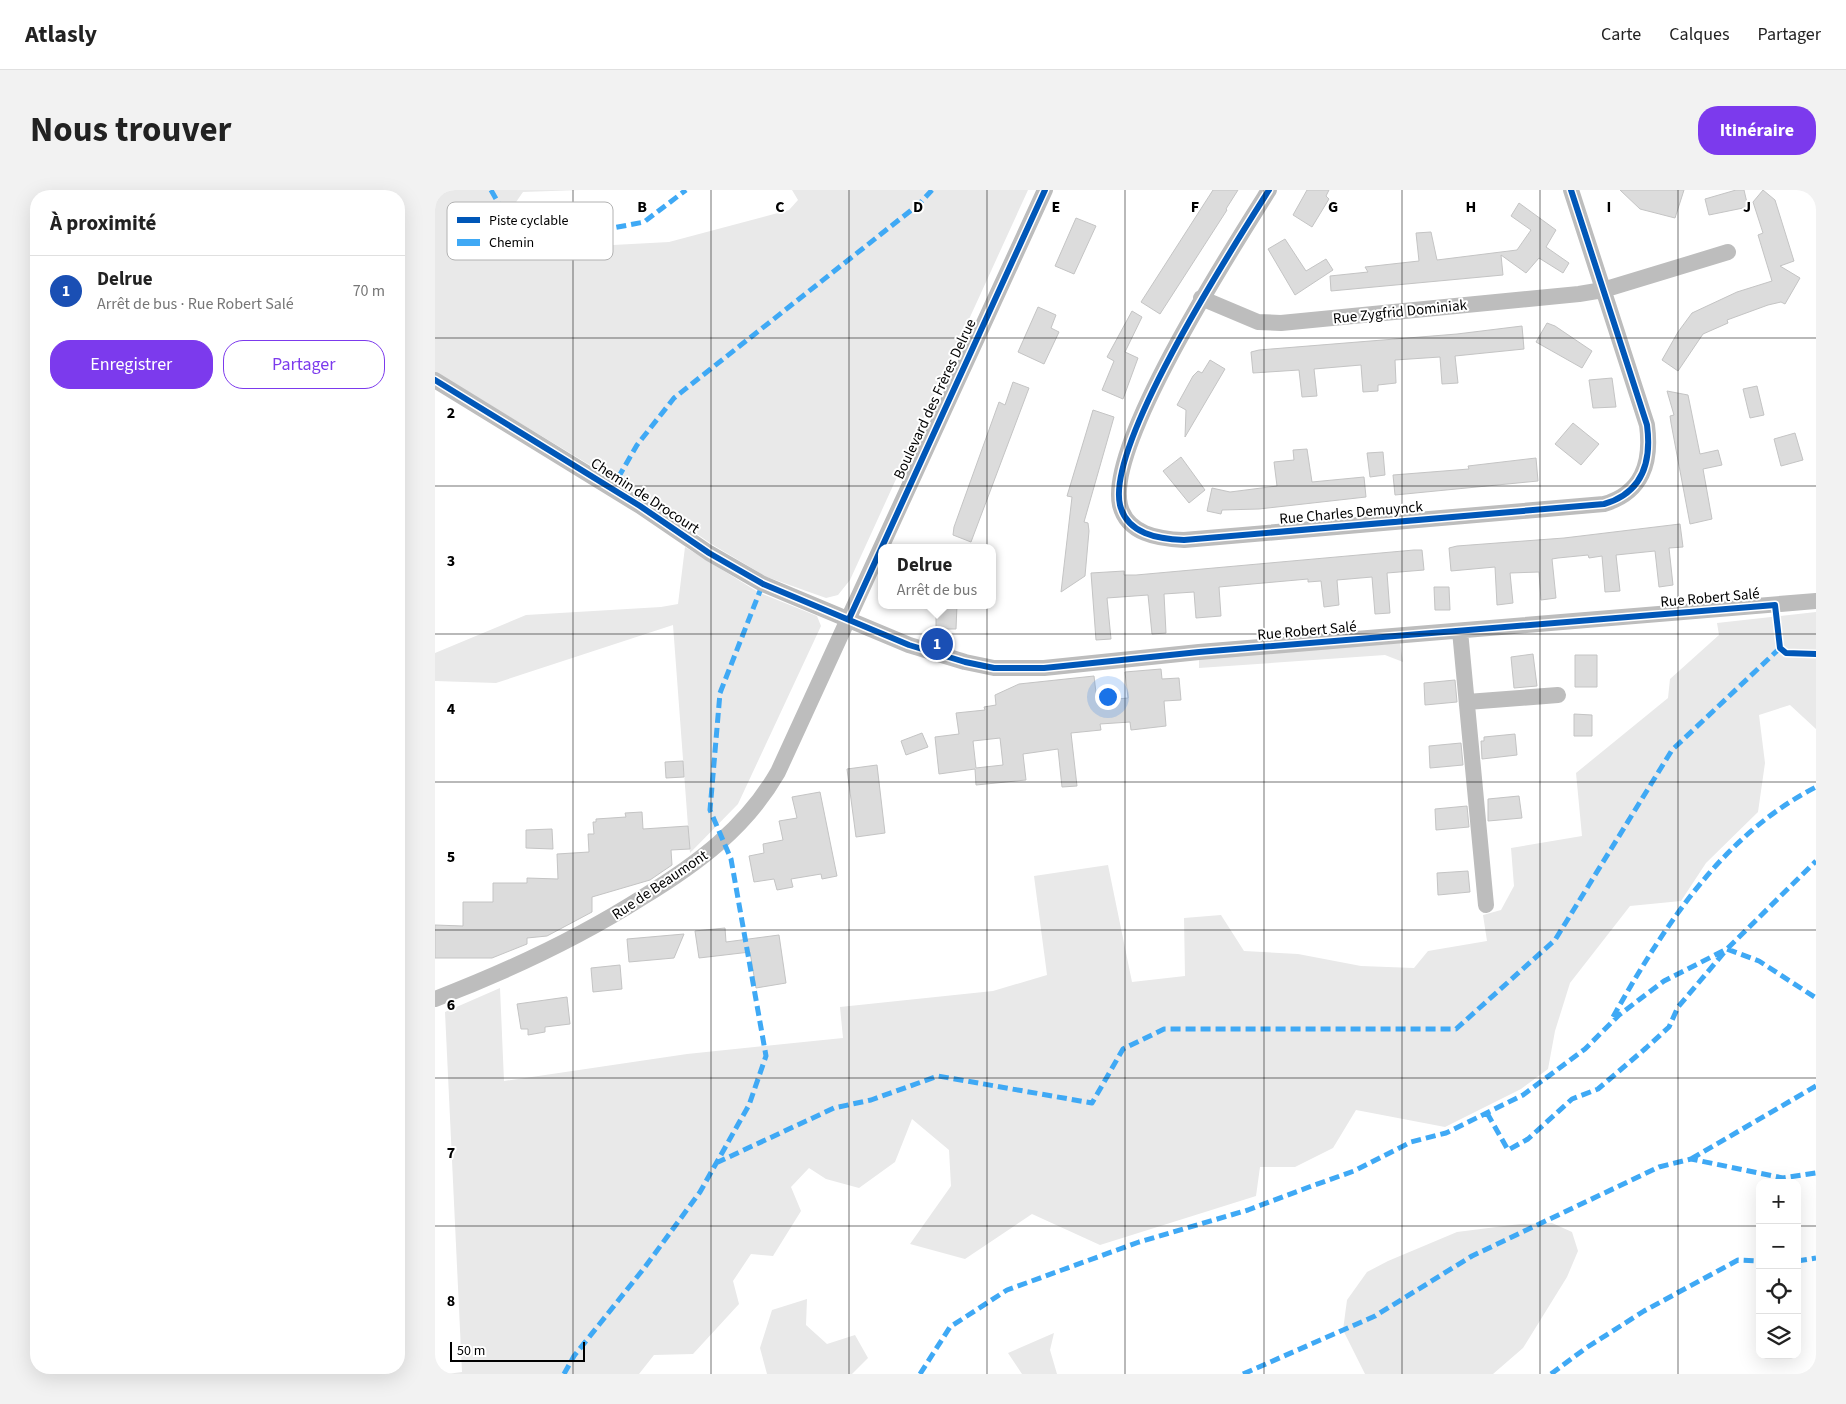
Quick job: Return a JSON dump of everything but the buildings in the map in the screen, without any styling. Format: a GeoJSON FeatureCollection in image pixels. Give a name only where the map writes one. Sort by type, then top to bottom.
{"type":"FeatureCollection","features":[{"type":"Feature","properties":{"kind":"street","name":"Boulevard des Frères Delrue"},"geometry":{"type":"LineString","coordinates":[[883,544],[1045,190]]}},
{"type":"Feature","properties":{"kind":"street","name":"Rue Charles Demuynck"},"geometry":{"type":"LineString","coordinates":[[1269,190],[1201,298],[1147,405],[1127,453],[1118,490],[1120,506],[1127,520],[1136,529],[1161,539],[1184,540],[1604,504],[1625,496],[1643,473],[1647,461],[1649,442],[1647,425],[1571,190]]}},
{"type":"Feature","properties":{"kind":"street","name":"Rue Zygfrid Dominiak"},"geometry":{"type":"LineString","coordinates":[[1201,298],[1216,306],[1259,322],[1281,323],[1579,294],[1603,290],[1728,252]]}},
{"type":"Feature","properties":{"kind":"street","name":"Chemin de Drocourt"},"geometry":{"type":"LineString","coordinates":[[435,380],[640,506],[709,553],[763,584],[849,619]]}},
{"type":"Feature","properties":{"kind":"street","name":"Boulevard des Frères Delrue"},"geometry":{"type":"LineString","coordinates":[[849,619],[878,556]]}},
{"type":"Feature","properties":{"kind":"street","name":"Rue Robert Salé"},"geometry":{"type":"LineString","coordinates":[[849,619],[937,655],[965,662],[1015,669],[1816,601]]}},
{"type":"Feature","properties":{"kind":"street","name":"Rue de Beaumont"},"geometry":{"type":"LineString","coordinates":[[435,999],[541,955],[615,915],[692,867],[746,818],[764,797],[778,772],[849,619]]}},
{"type":"Feature","properties":{"kind":"street"},"geometry":{"type":"LineString","coordinates":[[1460,631],[1486,905]]}},
{"type":"Feature","properties":{"kind":"street"},"geometry":{"type":"LineString","coordinates":[[1467,702],[1558,695]]}},
{"type":"Feature","properties":{"kind":"shaded area"},"geometry":{"type":"Polygon","coordinates":[[[435,190],[580,190],[523,192],[516,202],[447,202],[447,260],[613,260],[613,245],[669,242],[789,210],[798,200],[792,190],[1028,190],[850,580],[838,595],[826,598],[767,577],[713,545],[638,494],[435,372],[435,190]]]}},
{"type":"Feature","properties":{"kind":"shaded area"},"geometry":{"type":"Polygon","coordinates":[[[685,547],[758,592],[817,616],[821,626],[738,804],[690,853],[673,625],[496,683],[435,681],[435,653],[526,615],[661,607],[678,604],[685,547]]]}},
{"type":"Feature","properties":{"kind":"shaded area"},"geometry":{"type":"Polygon","coordinates":[[[1816,612],[1816,729],[1790,705],[1759,715],[1765,763],[1758,812],[1706,863],[1681,901],[1630,906],[1570,983],[1555,1031],[1548,1069],[1521,1089],[1445,1127],[1356,1110],[1333,1148],[1295,1167],[1260,1167],[1256,1196],[1100,1245],[1032,1214],[965,1259],[910,1244],[951,1186],[949,1150],[912,1119],[895,1162],[859,1188],[826,1179],[809,1168],[791,1187],[801,1211],[773,1256],[751,1254],[733,1281],[739,1304],[693,1354],[654,1355],[639,1374],[447,1374],[462,1372],[445,1012],[500,988],[504,1081],[687,1054],[843,1038],[840,1007],[993,991],[1047,975],[1034,876],[1108,865],[1132,982],[1185,976],[1184,918],[1221,915],[1244,951],[1298,954],[1361,966],[1414,968],[1428,951],[1487,941],[1483,915],[1501,910],[1514,886],[1511,848],[1582,836],[1576,773],[1668,698],[1670,679],[1719,635],[1717,623],[1816,612]]]}},
{"type":"Feature","properties":{"kind":"shaded area"},"geometry":{"type":"Polygon","coordinates":[[[1400,643],[1403,662],[1385,655],[1199,668],[1199,659],[1400,643]]]}},
{"type":"Feature","properties":{"kind":"shaded area"},"geometry":{"type":"Polygon","coordinates":[[[1552,1223],[1572,1232],[1578,1251],[1567,1277],[1523,1348],[1493,1374],[1365,1374],[1343,1330],[1347,1300],[1367,1272],[1388,1261],[1457,1232],[1520,1224],[1552,1223]]]}},
{"type":"Feature","properties":{"kind":"shaded area"},"geometry":{"type":"Polygon","coordinates":[[[807,1299],[806,1325],[827,1344],[855,1335],[868,1358],[852,1374],[767,1374],[760,1348],[772,1310],[807,1299]]]}},
{"type":"Feature","properties":{"kind":"shaded area"},"geometry":{"type":"Polygon","coordinates":[[[1054,1333],[1050,1350],[1057,1374],[1022,1374],[1008,1353],[1054,1333]]]}},
{"type":"Feature","properties":{"kind":"marked path"},"geometry":{"type":"LineString","coordinates":[[491,190],[498,202]]}},
{"type":"Feature","properties":{"kind":"marked path"},"geometry":{"type":"LineString","coordinates":[[613,228],[644,222],[686,190]]}},
{"type":"Feature","properties":{"kind":"marked path"},"geometry":{"type":"LineString","coordinates":[[618,478],[637,445],[674,398],[919,204],[932,190]]}},
{"type":"Feature","properties":{"kind":"marked path"},"geometry":{"type":"LineString","coordinates":[[564,1374],[574,1356],[645,1267],[700,1192],[749,1105],[766,1056],[731,859],[710,810],[720,693],[760,591]]}},
{"type":"Feature","properties":{"kind":"marked path"},"geometry":{"type":"LineString","coordinates":[[716,1163],[834,1108],[871,1100],[938,1076],[1092,1103],[1123,1049],[1164,1029],[1456,1029],[1555,940],[1672,750],[1780,648]]}},
{"type":"Feature","properties":{"kind":"marked path"},"geometry":{"type":"LineString","coordinates":[[1613,1017],[1674,918],[1724,857],[1782,807],[1816,787]]}},
{"type":"Feature","properties":{"kind":"marked path"},"geometry":{"type":"LineString","coordinates":[[920,1374],[950,1327],[1007,1290],[1139,1242],[1248,1210],[1354,1171],[1411,1142],[1446,1133],[1523,1095],[1585,1049],[1619,1015],[1664,981],[1727,949],[1816,861]]}},
{"type":"Feature","properties":{"kind":"marked path"},"geometry":{"type":"LineString","coordinates":[[1487,1113],[1508,1150],[1528,1139],[1572,1099],[1598,1089],[1669,1027],[1678,1007],[1727,949],[1759,961],[1816,998]]}},
{"type":"Feature","properties":{"kind":"marked path"},"geometry":{"type":"LineString","coordinates":[[1691,1159],[1816,1086]]}},
{"type":"Feature","properties":{"kind":"marked path"},"geometry":{"type":"LineString","coordinates":[[1243,1374],[1375,1316],[1472,1256],[1659,1167],[1691,1159],[1783,1178],[1816,1173]]}},
{"type":"Feature","properties":{"kind":"marked path"},"geometry":{"type":"LineString","coordinates":[[1801,1260],[1816,1258]]}},
{"type":"Feature","properties":{"kind":"marked path"},"geometry":{"type":"LineString","coordinates":[[1551,1374],[1586,1348],[1644,1311],[1738,1260],[1756,1261]]}},
{"type":"Feature","properties":{"kind":"cycle path"},"geometry":{"type":"LineString","coordinates":[[883,544],[1045,190]]}},
{"type":"Feature","properties":{"kind":"cycle path"},"geometry":{"type":"LineString","coordinates":[[1269,190],[1202,299],[1176,346],[1151,394],[1132,438],[1121,476],[1120,505],[1129,523],[1145,533],[1164,538],[1184,540],[1604,504],[1617,499],[1627,492],[1636,484],[1646,464],[1648,452],[1647,425],[1571,190]]}},
{"type":"Feature","properties":{"kind":"cycle path"},"geometry":{"type":"LineString","coordinates":[[435,380],[640,506],[709,553],[763,584],[909,645],[965,662],[994,668],[1044,668],[1199,652],[1775,605],[1780,648],[1786,653],[1816,654]]}},
{"type":"Feature","properties":{"kind":"cycle path"},"geometry":{"type":"LineString","coordinates":[[849,619],[878,556]]}},
{"type":"Feature","properties":{"kind":"place","name":"Delrue"},"geometry":{"type":"Point","coordinates":[937,644]}}]}
